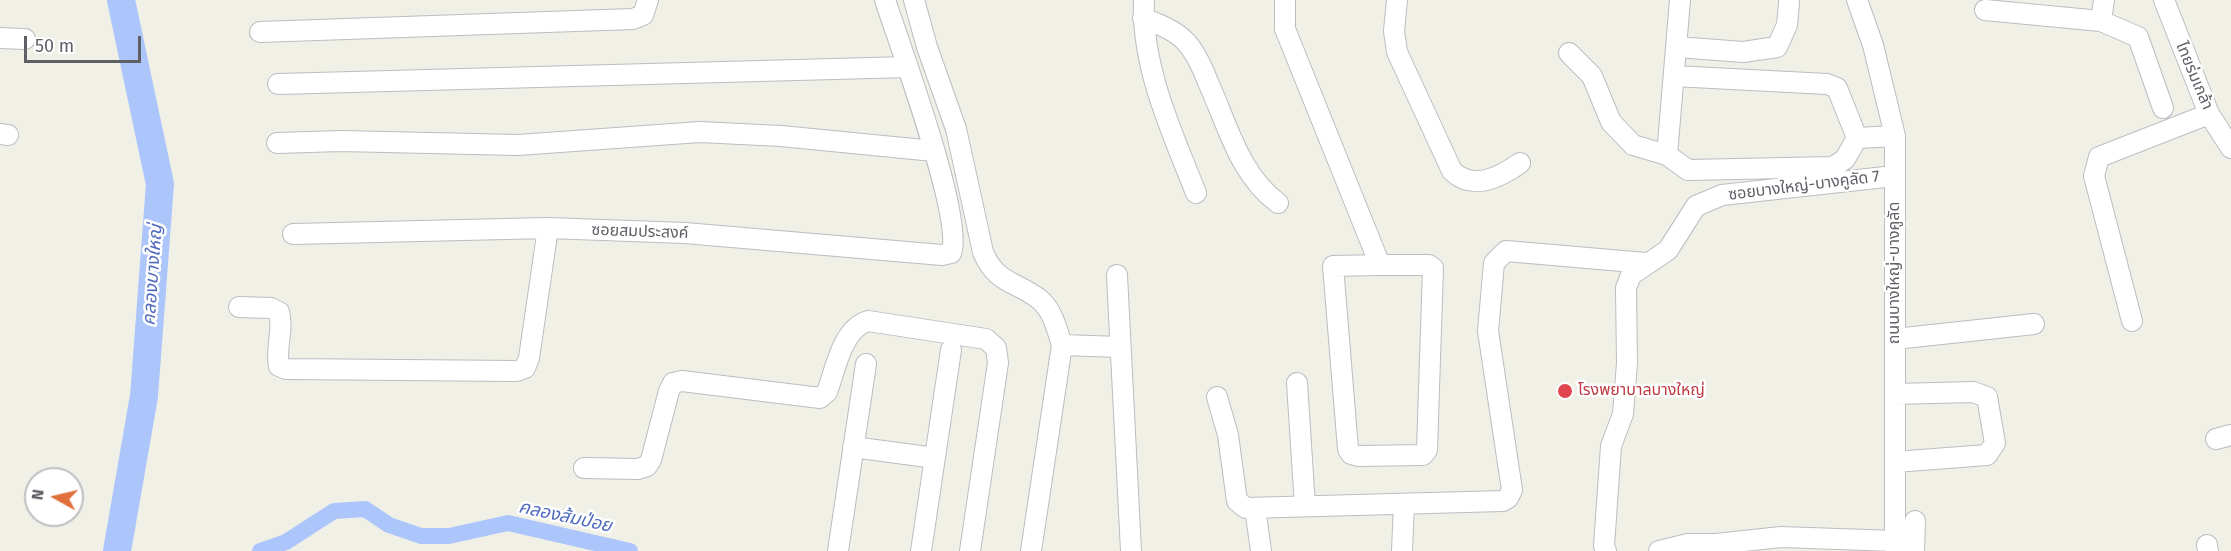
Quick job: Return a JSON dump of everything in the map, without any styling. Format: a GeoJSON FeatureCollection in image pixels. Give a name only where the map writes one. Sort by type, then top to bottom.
{"type":"FeatureCollection","features":[{"type":"Feature","properties":{"kind":"street"},"geometry":{"type":"LineString","coordinates":[[260,32],[633,19],[643,15],[648,0]]}},
{"type":"Feature","properties":{"kind":"street","name":"ซอยสมประสงค์"},"geometry":{"type":"LineString","coordinates":[[548,228],[685,233],[942,255],[951,253],[955,243],[934,151],[885,0]]}},
{"type":"Feature","properties":{"kind":"street"},"geometry":{"type":"LineString","coordinates":[[914,0],[927,46],[956,129],[983,252],[989,267],[1003,279],[1040,300],[1053,318],[1062,345],[1031,551]]}},
{"type":"Feature","properties":{"kind":"street"},"geometry":{"type":"LineString","coordinates":[[1285,0],[1284,29],[1380,265]]}},
{"type":"Feature","properties":{"kind":"street"},"geometry":{"type":"LineString","coordinates":[[1397,0],[1394,31],[1396,52],[1452,171],[1460,179],[1476,182],[1496,177],[1520,163]]}},
{"type":"Feature","properties":{"kind":"street"},"geometry":{"type":"LineString","coordinates":[[1667,155],[1680,0]]}},
{"type":"Feature","properties":{"kind":"street","name":"ถนนบางใหญ่-บางคูลัด"},"geometry":{"type":"LineString","coordinates":[[1857,0],[1872,45],[1895,136],[1895,546]]}},
{"type":"Feature","properties":{"kind":"street"},"geometry":{"type":"LineString","coordinates":[[2101,21],[2104,0]]}},
{"type":"Feature","properties":{"kind":"street","name":"ไทยร่มเกล้า"},"geometry":{"type":"LineString","coordinates":[[2164,0],[2209,114],[2231,148]]}},
{"type":"Feature","properties":{"kind":"street"},"geometry":{"type":"LineString","coordinates":[[1677,48],[1743,52],[1777,47],[1787,25],[1789,3]]}},
{"type":"Feature","properties":{"kind":"street"},"geometry":{"type":"LineString","coordinates":[[1143,9],[1157,92],[1196,193]]}},
{"type":"Feature","properties":{"kind":"street"},"geometry":{"type":"LineString","coordinates":[[1143,9],[1187,43],[1202,68],[1245,168],[1261,190],[1278,203]]}},
{"type":"Feature","properties":{"kind":"street"},"geometry":{"type":"LineString","coordinates":[[1985,10],[2101,21],[2138,36],[2163,108]]}},
{"type":"Feature","properties":{"kind":"street"},"geometry":{"type":"LineString","coordinates":[[0,38],[25,39]]}},
{"type":"Feature","properties":{"kind":"street"},"geometry":{"type":"LineString","coordinates":[[1569,53],[1592,76],[1611,122],[1633,145],[1667,155],[1688,170],[1833,167],[1845,159],[1857,138]]}},
{"type":"Feature","properties":{"kind":"street"},"geometry":{"type":"LineString","coordinates":[[278,84],[908,67]]}},
{"type":"Feature","properties":{"kind":"street"},"geometry":{"type":"LineString","coordinates":[[1674,76],[1827,84],[1837,88],[1840,93],[1857,138]]}},
{"type":"Feature","properties":{"kind":"street"},"geometry":{"type":"LineString","coordinates":[[2132,321],[2094,176],[2095,167],[2099,157],[2209,114]]}},
{"type":"Feature","properties":{"kind":"street"},"geometry":{"type":"LineString","coordinates":[[277,143],[340,141],[518,146],[700,132],[781,136],[934,151]]}},
{"type":"Feature","properties":{"kind":"street"},"geometry":{"type":"LineString","coordinates":[[1857,138],[1895,136]]}},
{"type":"Feature","properties":{"kind":"street"},"geometry":{"type":"LineString","coordinates":[[1723,169],[1729,194]]}},
{"type":"Feature","properties":{"kind":"street","name":"ซอยบางใหญ่-บางคูลัด 7"},"geometry":{"type":"LineString","coordinates":[[1606,551],[1604,546],[1611,446],[1623,414],[1627,363],[1626,288],[1631,275],[1668,250],[1696,206],[1729,194],[1894,176]]}},
{"type":"Feature","properties":{"kind":"street"},"geometry":{"type":"LineString","coordinates":[[239,307],[271,308],[279,312],[282,320],[277,358],[279,366],[286,369],[517,371],[525,368],[529,358],[548,228],[293,234]]}},
{"type":"Feature","properties":{"kind":"street"},"geometry":{"type":"LineString","coordinates":[[1217,397],[1228,435],[1237,501],[1246,508],[1503,501],[1508,498],[1512,490],[1488,331],[1494,263],[1506,251],[1646,263]]}},
{"type":"Feature","properties":{"kind":"street"},"geometry":{"type":"LineString","coordinates":[[1380,265],[1429,265],[1433,268],[1427,450],[1423,455],[1358,456],[1351,454],[1348,449],[1333,266],[1380,265]]}},
{"type":"Feature","properties":{"kind":"street"},"geometry":{"type":"LineString","coordinates":[[1117,275],[1131,551]]}},
{"type":"Feature","properties":{"kind":"street"},"geometry":{"type":"LineString","coordinates":[[584,468],[638,469],[647,466],[651,460],[673,383],[682,381],[820,398],[827,392],[849,333],[856,324],[868,321],[986,339],[996,348],[998,363],[970,551]]}},
{"type":"Feature","properties":{"kind":"street"},"geometry":{"type":"LineString","coordinates":[[1895,339],[2034,324]]}},
{"type":"Feature","properties":{"kind":"street"},"geometry":{"type":"LineString","coordinates":[[1062,345],[1120,347]]}},
{"type":"Feature","properties":{"kind":"street"},"geometry":{"type":"LineString","coordinates":[[921,551],[951,350]]}},
{"type":"Feature","properties":{"kind":"street"},"geometry":{"type":"LineString","coordinates":[[837,551],[866,364]]}},
{"type":"Feature","properties":{"kind":"street"},"geometry":{"type":"LineString","coordinates":[[1297,383],[1305,506]]}},
{"type":"Feature","properties":{"kind":"street"},"geometry":{"type":"LineString","coordinates":[[1895,394],[1973,392],[1987,397],[1995,443],[1988,455],[1895,462]]}},
{"type":"Feature","properties":{"kind":"street"},"geometry":{"type":"LineString","coordinates":[[853,447],[935,458]]}},
{"type":"Feature","properties":{"kind":"street"},"geometry":{"type":"LineString","coordinates":[[1402,551],[1404,504]]}},
{"type":"Feature","properties":{"kind":"street"},"geometry":{"type":"LineString","coordinates":[[1255,508],[1261,551]]}},
{"type":"Feature","properties":{"kind":"street"},"geometry":{"type":"LineString","coordinates":[[1914,551],[1915,521]]}},
{"type":"Feature","properties":{"kind":"street"},"geometry":{"type":"LineString","coordinates":[[1667,550],[1688,544],[1716,548],[1764,544],[1895,546]]}},
{"type":"Feature","properties":{"kind":"waterway","name":"คลองบางใหญ่"},"geometry":{"type":"LineString","coordinates":[[117,551],[144,396],[160,184],[121,0]]}},
{"type":"Feature","properties":{"kind":"waterway","name":"คลองส้มป่อย"},"geometry":{"type":"LineString","coordinates":[[260,551],[286,542],[334,511],[365,509],[389,525],[421,536],[449,536],[508,523],[630,551]]}},
{"type":"Feature","properties":{"kind":"place","name":"โรงพยาบาลบางใหญ่"},"geometry":{"type":"Point","coordinates":[1565,391]}}]}
